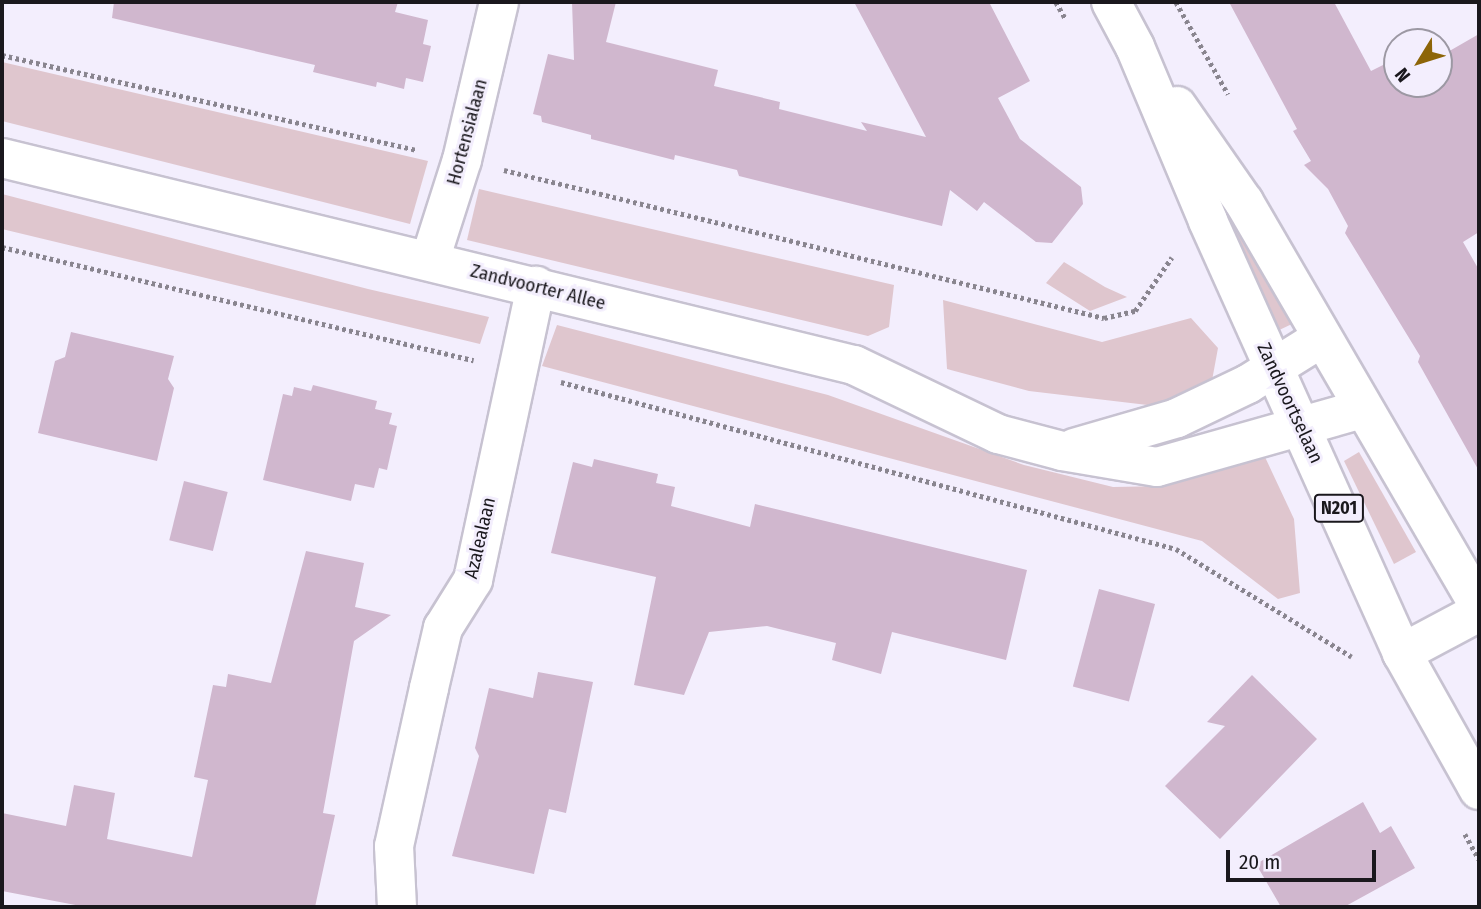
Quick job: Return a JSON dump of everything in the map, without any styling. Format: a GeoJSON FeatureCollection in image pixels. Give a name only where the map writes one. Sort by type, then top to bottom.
{"type":"FeatureCollection","features":[{"type":"Feature","properties":{"kind":"street","name":"Hortensialaan"},"geometry":{"type":"LineString","coordinates":[[430,260],[462,160],[499,2]]}},
{"type":"Feature","properties":{"kind":"street","name":"Zandvoortselaan"},"geometry":{"type":"LineString","coordinates":[[1111,2],[1135,47],[1208,221],[1402,653],[1479,790]]}},
{"type":"Feature","properties":{"kind":"street","name":"Zandvoortselaan"},"geometry":{"type":"LineString","coordinates":[[1135,47],[1244,202],[1320,338],[1479,605]]}},
{"type":"Feature","properties":{"kind":"street","name":"Zandvoorter Allee"},"geometry":{"type":"LineString","coordinates":[[2,158],[854,365],[998,434],[1062,452],[1157,467],[1362,409]]}},
{"type":"Feature","properties":{"kind":"street","name":"Azalealaan"},"geometry":{"type":"LineString","coordinates":[[397,907],[394,846],[429,688],[443,628],[473,580],[536,286]]}},
{"type":"Feature","properties":{"kind":"street"},"geometry":{"type":"LineString","coordinates":[[1062,452],[1177,418],[1273,368],[1320,338]]}},
{"type":"Feature","properties":{"kind":"street"},"geometry":{"type":"LineString","coordinates":[[1402,653],[1479,612]]}},
{"type":"Feature","properties":{"kind":"path"},"geometry":{"type":"LineString","coordinates":[[2,55],[462,160],[1104,318],[1135,311],[1183,236],[1208,221]]}},
{"type":"Feature","properties":{"kind":"path"},"geometry":{"type":"LineString","coordinates":[[2,247],[516,370],[1176,549],[1272,605],[1305,632],[1363,663]]}},
{"type":"Feature","properties":{"kind":"shaded area"},"geometry":{"type":"Polygon","coordinates":[[[2,62],[428,161],[410,224],[2,121],[2,62]]]}},
{"type":"Feature","properties":{"kind":"shaded area"},"geometry":{"type":"Polygon","coordinates":[[[479,189],[894,285],[889,327],[868,336],[467,240],[479,189]]]}},
{"type":"Feature","properties":{"kind":"shaded area"},"geometry":{"type":"Polygon","coordinates":[[[2,194],[368,289],[489,317],[480,344],[2,229],[2,194]]]}},
{"type":"Feature","properties":{"kind":"shaded area"},"geometry":{"type":"Polygon","coordinates":[[[1237,223],[1294,323],[1273,333],[1224,231],[1237,223]]]}},
{"type":"Feature","properties":{"kind":"shaded area"},"geometry":{"type":"Polygon","coordinates":[[[1064,262],[1127,297],[1090,311],[1046,283],[1064,262]]]}},
{"type":"Feature","properties":{"kind":"shaded area"},"geometry":{"type":"Polygon","coordinates":[[[943,300],[1102,342],[1191,318],[1218,348],[1211,386],[1156,406],[1029,391],[947,369],[943,300]]]}},
{"type":"Feature","properties":{"kind":"shaded area"},"geometry":{"type":"Polygon","coordinates":[[[557,325],[828,395],[1024,465],[1113,487],[1166,486],[1265,457],[1294,519],[1300,593],[1278,599],[1202,541],[542,366],[557,325]]]}},
{"type":"Feature","properties":{"kind":"shaded area"},"geometry":{"type":"Polygon","coordinates":[[[1359,452],[1416,552],[1394,564],[1344,461],[1359,452]]]}},
{"type":"Feature","properties":{"kind":"building"},"geometry":{"type":"Polygon","coordinates":[[[114,2],[398,2],[395,12],[428,20],[423,44],[431,46],[423,82],[406,78],[404,89],[377,82],[376,87],[313,72],[315,65],[112,18],[114,2]]]}},
{"type":"Feature","properties":{"kind":"building"},"geometry":{"type":"Polygon","coordinates":[[[572,2],[616,2],[606,42],[718,70],[714,86],[780,102],[779,109],[867,131],[861,122],[926,137],[854,2],[989,2],[1030,81],[998,98],[1020,139],[1081,187],[1083,204],[1052,243],[1036,242],[984,202],[977,211],[950,190],[942,226],[739,176],[737,170],[675,155],[674,160],[591,139],[591,135],[542,122],[541,116],[533,114],[548,54],[574,60],[572,2]]]}},
{"type":"Feature","properties":{"kind":"building"},"geometry":{"type":"Polygon","coordinates":[[[1229,2],[1334,2],[1371,71],[1383,65],[1383,98],[1453,98],[1453,49],[1479,34],[1479,232],[1463,242],[1479,270],[1479,471],[1418,362],[1420,356],[1345,233],[1348,226],[1328,189],[1304,165],[1311,161],[1293,131],[1297,129],[1229,2]]]}},
{"type":"Feature","properties":{"kind":"building"},"geometry":{"type":"Polygon","coordinates":[[[71,332],[174,356],[168,379],[174,388],[157,461],[38,433],[55,361],[65,357],[71,332]]]}},
{"type":"Feature","properties":{"kind":"building"},"geometry":{"type":"Polygon","coordinates":[[[313,385],[377,401],[375,409],[392,413],[389,424],[397,426],[387,470],[379,468],[374,488],[355,484],[351,501],[263,480],[283,394],[292,396],[294,387],[311,391],[313,385]]]}},
{"type":"Feature","properties":{"kind":"building"},"geometry":{"type":"Polygon","coordinates":[[[594,459],[658,474],[656,483],[675,487],[671,506],[750,527],[755,504],[1027,570],[1006,660],[892,632],[881,674],[832,660],[836,643],[767,626],[709,632],[684,695],[634,685],[656,577],[551,553],[573,462],[592,467],[594,459]]]}},
{"type":"Feature","properties":{"kind":"building"},"geometry":{"type":"Polygon","coordinates":[[[184,481],[228,492],[213,551],[169,540],[184,481]]]}},
{"type":"Feature","properties":{"kind":"building"},"geometry":{"type":"Polygon","coordinates":[[[306,551],[364,563],[355,607],[391,615],[354,641],[323,813],[335,815],[315,907],[86,907],[2,891],[2,813],[66,826],[74,785],[115,793],[107,839],[192,857],[208,780],[194,777],[213,685],[226,687],[228,674],[271,683],[306,551]]]}},
{"type":"Feature","properties":{"kind":"building"},"geometry":{"type":"Polygon","coordinates":[[[1099,589],[1155,604],[1129,702],[1073,687],[1099,589]]]}},
{"type":"Feature","properties":{"kind":"building"},"geometry":{"type":"Polygon","coordinates":[[[538,672],[593,682],[566,813],[549,809],[534,874],[452,856],[479,756],[475,748],[489,688],[533,698],[538,672]]]}},
{"type":"Feature","properties":{"kind":"building"},"geometry":{"type":"Polygon","coordinates":[[[1252,675],[1317,739],[1220,839],[1165,786],[1225,726],[1207,722],[1252,675]]]}},
{"type":"Feature","properties":{"kind":"building"},"geometry":{"type":"Polygon","coordinates":[[[1363,802],[1380,833],[1391,826],[1415,868],[1344,907],[1281,907],[1256,864],[1363,802]]]}}]}
